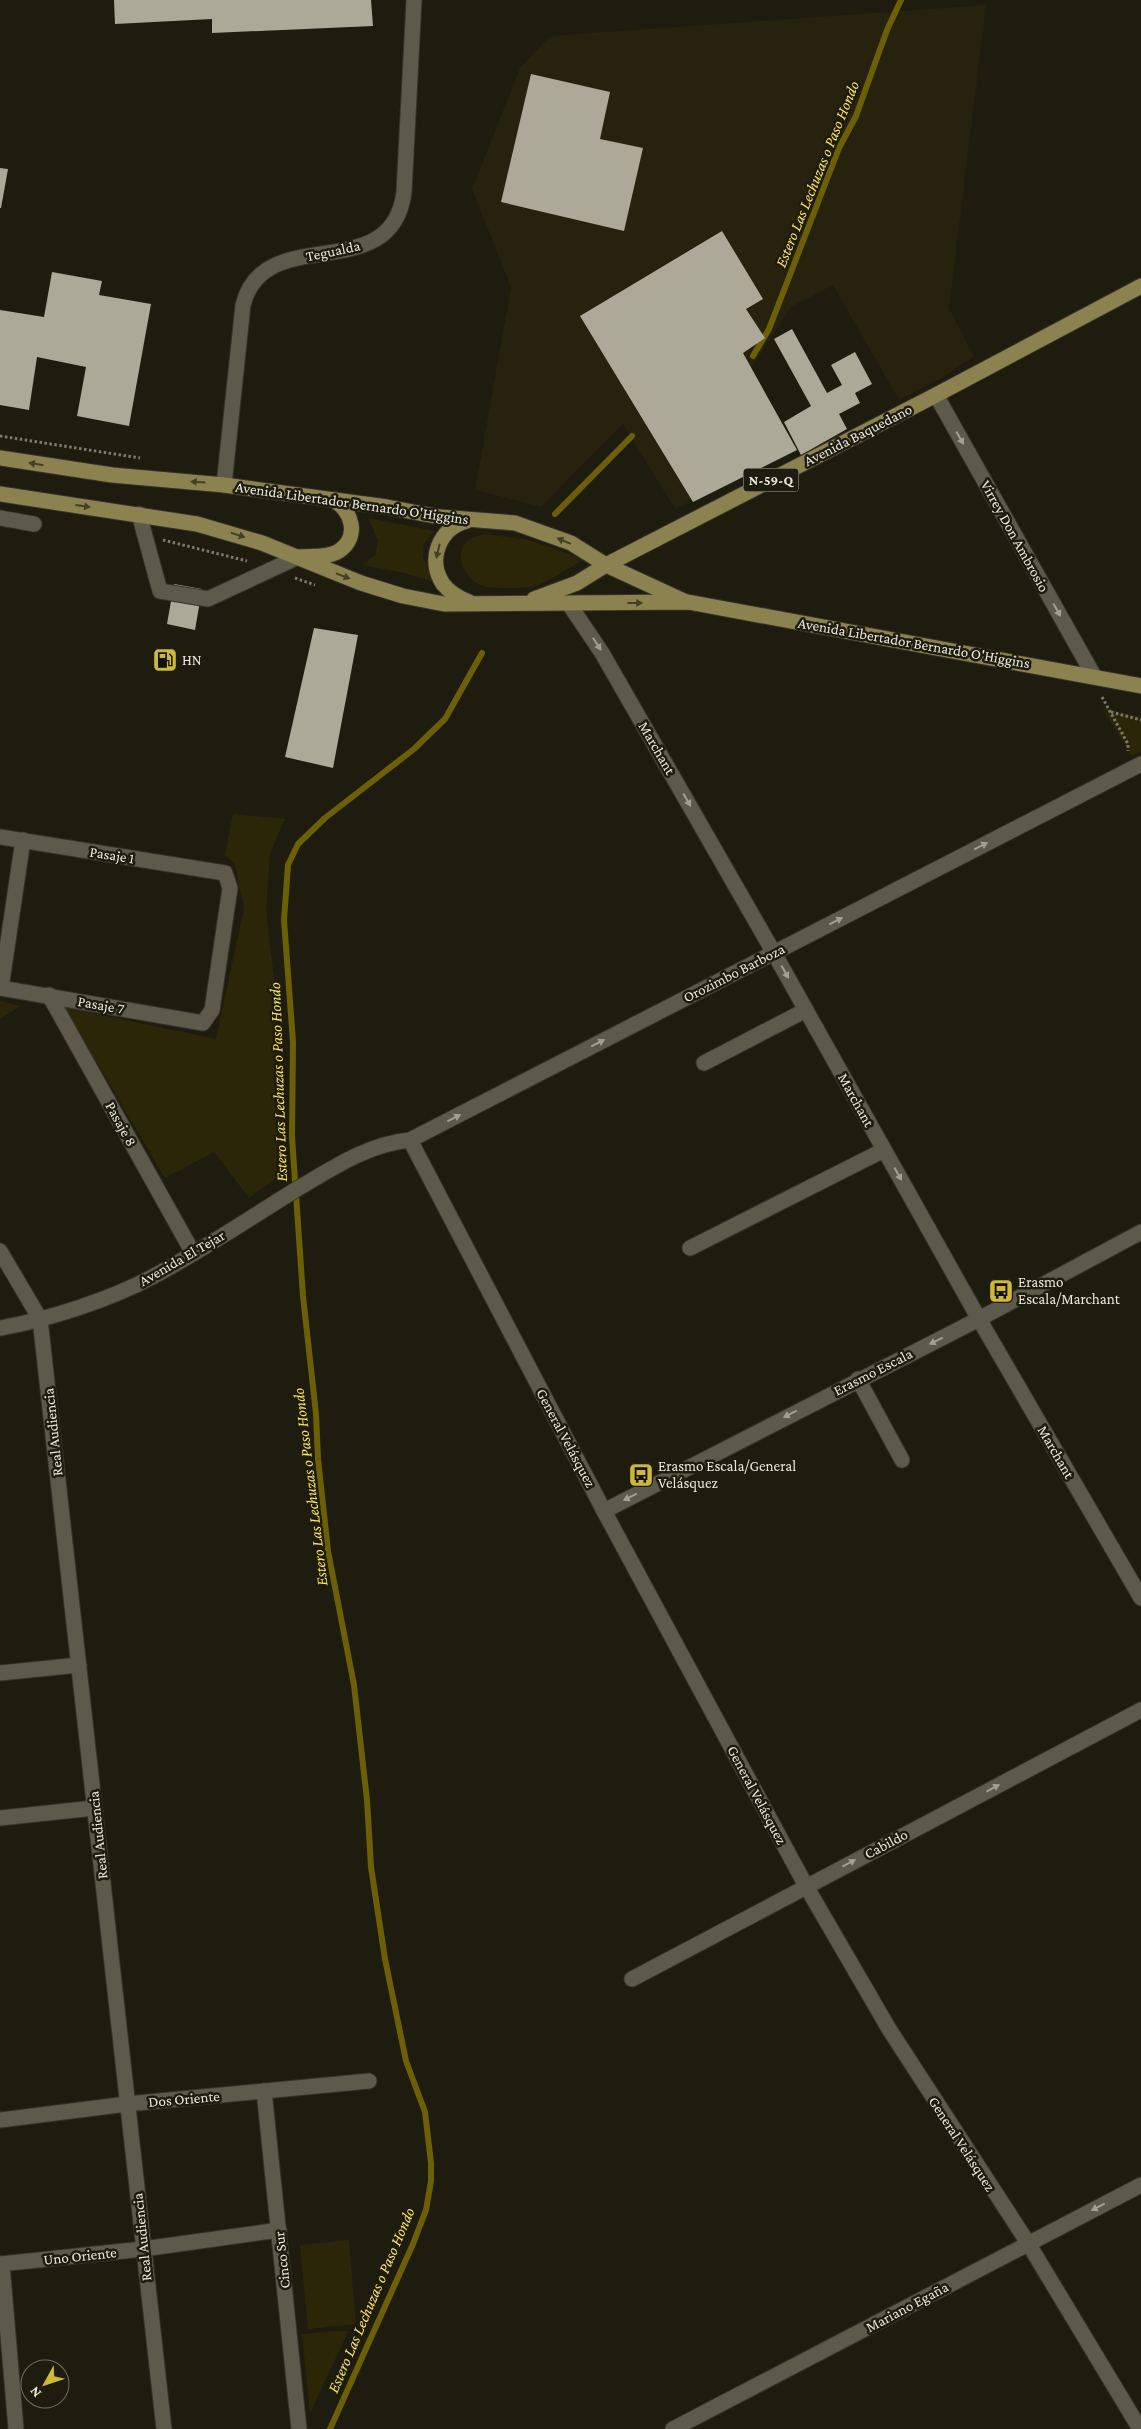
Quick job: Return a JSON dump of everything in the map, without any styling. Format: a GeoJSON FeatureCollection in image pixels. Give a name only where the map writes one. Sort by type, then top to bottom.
{"type":"FeatureCollection","features":[{"type":"Feature","properties":{"kind":"main road","name":"Avenida Baquedano"},"geometry":{"type":"LineString","coordinates":[[518,603],[558,592],[577,584],[606,565],[936,395],[1141,286]]}},
{"type":"Feature","properties":{"kind":"main road","name":"Avenida Libertador Bernardo O'Higgins"},"geometry":{"type":"LineString","coordinates":[[0,458],[104,474],[224,484],[440,517],[515,523],[571,543],[606,565],[688,602]]}},
{"type":"Feature","properties":{"kind":"main road","name":"Avenida Libertador Bernardo O'Higgins"},"geometry":{"type":"LineString","coordinates":[[3,494],[197,524],[225,531],[298,557],[338,575],[403,596],[444,604],[688,602],[1091,675],[1141,686]]}},
{"type":"Feature","properties":{"kind":"main road"},"geometry":{"type":"LineString","coordinates":[[298,557],[330,555],[345,546],[351,531],[350,516],[340,503],[333,500]]}},
{"type":"Feature","properties":{"kind":"main road"},"geometry":{"type":"LineString","coordinates":[[471,520],[454,526],[442,539],[436,556],[436,566],[444,585],[451,593],[474,604]]}},
{"type":"Feature","properties":{"kind":"street","name":"Tegualda"},"geometry":{"type":"LineString","coordinates":[[224,484],[243,305],[249,286],[263,271],[282,261],[366,244],[386,232],[399,214],[404,192],[414,0]]}},
{"type":"Feature","properties":{"kind":"street","name":"Virrey Don Ambrosio"},"geometry":{"type":"LineString","coordinates":[[936,395],[1091,675]]}},
{"type":"Feature","properties":{"kind":"street","name":"Avenida Libertador Bernardo O'Higgins"},"geometry":{"type":"LineString","coordinates":[[0,510],[3,494]]}},
{"type":"Feature","properties":{"kind":"street"},"geometry":{"type":"LineString","coordinates":[[139,514],[160,591],[208,599],[298,557]]}},
{"type":"Feature","properties":{"kind":"street"},"geometry":{"type":"LineString","coordinates":[[0,518],[34,524]]}},
{"type":"Feature","properties":{"kind":"street","name":"Marchant"},"geometry":{"type":"LineString","coordinates":[[569,604],[602,653],[774,953],[979,1319],[1141,1598]]}},
{"type":"Feature","properties":{"kind":"street","name":"Orozimbo Barboza"},"geometry":{"type":"LineString","coordinates":[[324,1173],[381,1144],[410,1140],[1141,764]]}},
{"type":"Feature","properties":{"kind":"street","name":"Pasaje 1"},"geometry":{"type":"LineString","coordinates":[[0,837],[225,873],[230,888],[212,1010],[203,1023]]}},
{"type":"Feature","properties":{"kind":"street"},"geometry":{"type":"LineString","coordinates":[[0,988],[24,840]]}},
{"type":"Feature","properties":{"kind":"street","name":"Pasaje 7"},"geometry":{"type":"LineString","coordinates":[[0,988],[203,1023]]}},
{"type":"Feature","properties":{"kind":"street","name":"Pasaje 8"},"geometry":{"type":"LineString","coordinates":[[49,996],[193,1253]]}},
{"type":"Feature","properties":{"kind":"street"},"geometry":{"type":"LineString","coordinates":[[704,1064],[806,1010]]}},
{"type":"Feature","properties":{"kind":"street","name":"General Velásquez"},"geometry":{"type":"LineString","coordinates":[[410,1140],[604,1510],[806,1886],[889,2029],[1028,2243],[1140,2429]]}},
{"type":"Feature","properties":{"kind":"street"},"geometry":{"type":"LineString","coordinates":[[690,1248],[884,1150]]}},
{"type":"Feature","properties":{"kind":"street","name":"Avenida El Tejar"},"geometry":{"type":"LineString","coordinates":[[0,1328],[40,1319],[101,1298],[153,1277],[324,1173]]}},
{"type":"Feature","properties":{"kind":"street","name":"Erasmo Escala"},"geometry":{"type":"LineString","coordinates":[[604,1510],[979,1319],[1141,1232]]}},
{"type":"Feature","properties":{"kind":"street","name":"Real Audiencia"},"geometry":{"type":"LineString","coordinates":[[0,1251],[40,1319],[164,2429]]}},
{"type":"Feature","properties":{"kind":"street"},"geometry":{"type":"LineString","coordinates":[[858,1379],[902,1460]]}},
{"type":"Feature","properties":{"kind":"street"},"geometry":{"type":"LineString","coordinates":[[0,1673],[79,1665]]}},
{"type":"Feature","properties":{"kind":"street","name":"Cabildo"},"geometry":{"type":"LineString","coordinates":[[632,1979],[1141,1710]]}},
{"type":"Feature","properties":{"kind":"street"},"geometry":{"type":"LineString","coordinates":[[0,1818],[94,1808]]}},
{"type":"Feature","properties":{"kind":"street","name":"Dos Oriente"},"geometry":{"type":"LineString","coordinates":[[0,2120],[128,2104],[369,2081]]}},
{"type":"Feature","properties":{"kind":"street","name":"Cinco Sur"},"geometry":{"type":"LineString","coordinates":[[264,2091],[280,2230],[299,2429]]}},
{"type":"Feature","properties":{"kind":"street","name":"Mariano Egaña"},"geometry":{"type":"LineString","coordinates":[[673,2429],[1141,2185]]}},
{"type":"Feature","properties":{"kind":"street","name":"Uno Oriente"},"geometry":{"type":"LineString","coordinates":[[1,2264],[143,2249],[280,2230]]}},
{"type":"Feature","properties":{"kind":"street"},"geometry":{"type":"LineString","coordinates":[[1,2264],[4,2324],[16,2429]]}},
{"type":"Feature","properties":{"kind":"path"},"geometry":{"type":"LineString","coordinates":[[1091,675],[1128,744]]}},
{"type":"Feature","properties":{"kind":"path"},"geometry":{"type":"LineString","coordinates":[[1110,712],[1141,720]]}},
{"type":"Feature","properties":{"kind":"shaded area"},"geometry":{"type":"Polygon","coordinates":[[[986,5],[949,308],[974,356],[945,376],[899,400],[833,285],[791,307],[748,373],[790,452],[675,509],[623,424],[541,507],[475,490],[511,287],[472,189],[520,68],[550,36],[986,5]]]}},
{"type":"Feature","properties":{"kind":"shaded area"},"geometry":{"type":"Polygon","coordinates":[[[368,518],[435,531],[424,543],[423,557],[435,582],[404,573],[363,565],[376,554],[378,540],[368,518]]]}},
{"type":"Feature","properties":{"kind":"shaded area"},"geometry":{"type":"Polygon","coordinates":[[[485,534],[528,540],[585,559],[553,578],[534,586],[507,588],[480,585],[466,571],[461,559],[461,552],[467,541],[485,534]]]}},
{"type":"Feature","properties":{"kind":"shaded area"},"geometry":{"type":"Polygon","coordinates":[[[1102,708],[1141,717],[1141,751],[1132,756],[1102,708]]]}},
{"type":"Feature","properties":{"kind":"shaded area"},"geometry":{"type":"Polygon","coordinates":[[[233,814],[285,819],[270,853],[266,910],[283,1055],[278,1176],[249,1198],[214,1152],[165,1178],[64,1007],[216,1039],[244,908],[235,864],[225,855],[233,814]]]}},
{"type":"Feature","properties":{"kind":"shaded area"},"geometry":{"type":"Polygon","coordinates":[[[0,1001],[21,1006],[0,1019],[0,1001]]]}},
{"type":"Feature","properties":{"kind":"shaded area"},"geometry":{"type":"Polygon","coordinates":[[[349,2240],[356,2324],[308,2329],[300,2245],[349,2240]]]}},
{"type":"Feature","properties":{"kind":"shaded area"},"geometry":{"type":"Polygon","coordinates":[[[349,2330],[310,2413],[302,2334],[349,2330]]]}},
{"type":"Feature","properties":{"kind":"building"},"geometry":{"type":"Polygon","coordinates":[[[114,0],[371,0],[373,26],[212,33],[212,19],[115,24],[114,0]]]}},
{"type":"Feature","properties":{"kind":"building"},"geometry":{"type":"Polygon","coordinates":[[[531,74],[610,92],[600,139],[643,148],[624,231],[501,202],[531,74]]]}},
{"type":"Feature","properties":{"kind":"building"},"geometry":{"type":"Polygon","coordinates":[[[0,168],[8,169],[1,208],[0,208],[0,168]]]}},
{"type":"Feature","properties":{"kind":"building"},"geometry":{"type":"Polygon","coordinates":[[[722,231],[763,299],[746,309],[765,338],[743,353],[797,450],[693,502],[580,316],[722,231]]]}},
{"type":"Feature","properties":{"kind":"building"},"geometry":{"type":"Polygon","coordinates":[[[52,272],[102,281],[99,295],[151,304],[129,426],[77,416],[86,367],[37,357],[29,410],[0,405],[0,310],[44,317],[52,272]]]}},
{"type":"Feature","properties":{"kind":"building"},"geometry":{"type":"Polygon","coordinates":[[[792,329],[827,393],[842,385],[831,365],[855,352],[872,384],[855,393],[860,403],[839,414],[847,429],[801,455],[784,422],[811,406],[774,339],[792,329]]]}},
{"type":"Feature","properties":{"kind":"building"},"geometry":{"type":"Polygon","coordinates":[[[174,584],[202,589],[195,630],[167,624],[174,584]]]}},
{"type":"Feature","properties":{"kind":"building"},"geometry":{"type":"Polygon","coordinates":[[[314,628],[358,635],[333,768],[285,757],[314,628]]]}},
{"type":"Feature","properties":{"kind":"waterway","name":"Estero Las Lechuzas o Paso Hondo"},"geometry":{"type":"LineString","coordinates":[[753,356],[769,329],[839,148],[856,116],[887,30],[901,0]]}},
{"type":"Feature","properties":{"kind":"waterway","name":"Estero Las Lechuzas o Paso Hondo"},"geometry":{"type":"LineString","coordinates":[[555,514],[632,436]]}},
{"type":"Feature","properties":{"kind":"waterway","name":"Estero Las Lechuzas o Paso Hondo"},"geometry":{"type":"LineString","coordinates":[[330,2429],[413,2244],[426,2210],[431,2181],[431,2163],[425,2112],[406,2061],[385,1959],[371,1867],[367,1800],[354,1685],[328,1551],[303,1296],[292,1137],[293,1042],[284,920],[288,865],[298,844],[325,818],[414,749],[445,719],[482,653]]}},
{"type":"Feature","properties":{"kind":"place","name":"HN"},"geometry":{"type":"Point","coordinates":[165,660]}},
{"type":"Feature","properties":{"kind":"place","name":"Erasmo Escala/Marchant"},"geometry":{"type":"Point","coordinates":[1001,1291]}},
{"type":"Feature","properties":{"kind":"place","name":"Erasmo Escala/General Velásquez"},"geometry":{"type":"Point","coordinates":[641,1475]}}]}
